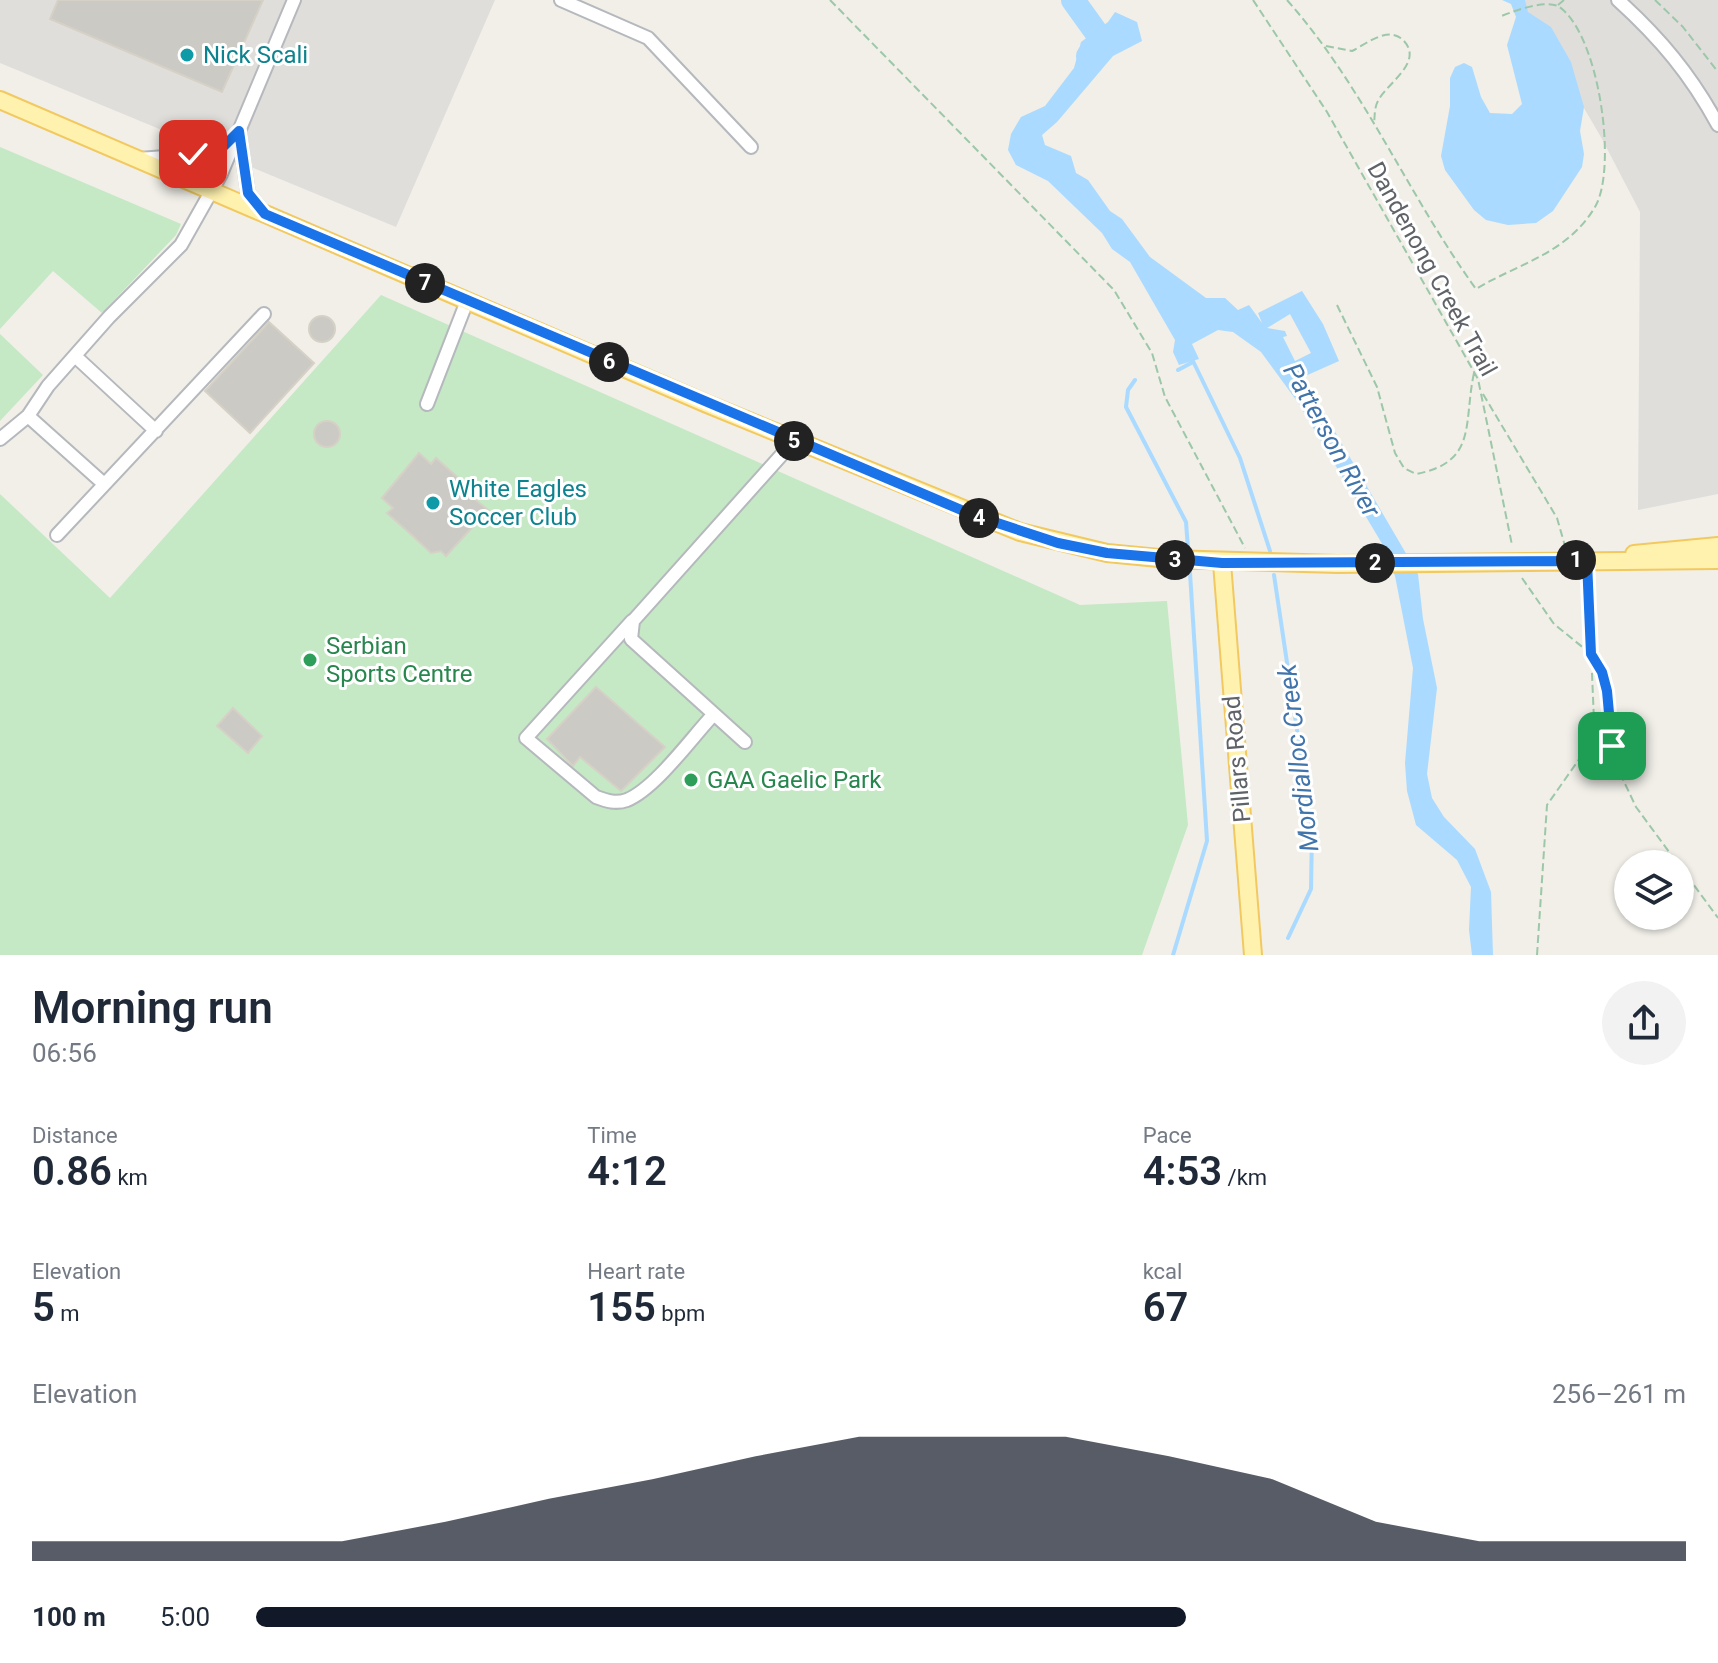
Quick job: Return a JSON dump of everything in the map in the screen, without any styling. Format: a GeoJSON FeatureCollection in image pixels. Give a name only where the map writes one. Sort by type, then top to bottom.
{"type":"FeatureCollection","features":[{"type":"Feature","properties":{"kind":"main road"},"geometry":{"type":"LineString","coordinates":[[0,100],[794,441],[1020,532],[1107,553],[1222,563],[1587,561],[1713,546]]}},
{"type":"Feature","properties":{"kind":"main road"},"geometry":{"type":"LineString","coordinates":[[1605,560],[1660,563],[1718,560]]}},
{"type":"Feature","properties":{"kind":"main road","name":"Pillars Road"},"geometry":{"type":"LineString","coordinates":[[1222,563],[1253,955]]}},
{"type":"Feature","properties":{"kind":"street"},"geometry":{"type":"LineString","coordinates":[[0,439],[28,416],[48,386],[109,317],[166,263],[212,191],[294,0]]}},
{"type":"Feature","properties":{"kind":"street"},"geometry":{"type":"LineString","coordinates":[[561,0],[648,38],[751,147]]}},
{"type":"Feature","properties":{"kind":"street"},"geometry":{"type":"LineString","coordinates":[[1618,0],[1664,43],[1696,84],[1718,125]]}},
{"type":"Feature","properties":{"kind":"street"},"geometry":{"type":"LineString","coordinates":[[136,159],[217,153],[239,131]]}},
{"type":"Feature","properties":{"kind":"street"},"geometry":{"type":"LineString","coordinates":[[239,131],[248,193],[265,214]]}},
{"type":"Feature","properties":{"kind":"street"},"geometry":{"type":"LineString","coordinates":[[427,404],[467,301]]}},
{"type":"Feature","properties":{"kind":"street"},"geometry":{"type":"LineString","coordinates":[[57,535],[264,314]]}},
{"type":"Feature","properties":{"kind":"street"},"geometry":{"type":"LineString","coordinates":[[75,356],[156,431]]}},
{"type":"Feature","properties":{"kind":"street"},"geometry":{"type":"LineString","coordinates":[[28,416],[104,484]]}},
{"type":"Feature","properties":{"kind":"street"},"geometry":{"type":"LineString","coordinates":[[714,714],[641,791],[625,801],[610,802],[596,797],[526,738],[794,441]]}},
{"type":"Feature","properties":{"kind":"street"},"geometry":{"type":"LineString","coordinates":[[633,621],[631,639],[745,742]]}},
{"type":"Feature","properties":{"kind":"path"},"geometry":{"type":"LineString","coordinates":[[830,0],[1114,290],[1152,353],[1165,397],[1253,563]]}},
{"type":"Feature","properties":{"kind":"path","name":"Dandenong Creek Trail"},"geometry":{"type":"LineString","coordinates":[[1253,0],[1327,112],[1474,372],[1523,581],[1554,624],[1591,654],[1602,672],[1618,769],[1636,807],[1668,850]]}},
{"type":"Feature","properties":{"kind":"path"},"geometry":{"type":"LineString","coordinates":[[1287,0],[1326,46],[1476,289],[1502,273],[1532,264],[1584,222],[1597,203],[1603,179],[1601,109],[1596,71],[1589,50],[1557,6],[1546,3],[1499,17]]}},
{"type":"Feature","properties":{"kind":"path"},"geometry":{"type":"LineString","coordinates":[[1557,6],[1564,0]]}},
{"type":"Feature","properties":{"kind":"path"},"geometry":{"type":"LineString","coordinates":[[1655,0],[1683,27],[1718,72]]}},
{"type":"Feature","properties":{"kind":"path"},"geometry":{"type":"LineString","coordinates":[[1326,46],[1352,51],[1383,34],[1393,34],[1406,43],[1410,52],[1408,62],[1378,100],[1374,125]]}},
{"type":"Feature","properties":{"kind":"path"},"geometry":{"type":"LineString","coordinates":[[1337,305],[1377,387],[1395,453],[1404,468],[1416,474],[1447,466],[1458,457],[1464,440],[1474,372]]}},
{"type":"Feature","properties":{"kind":"path"},"geometry":{"type":"LineString","coordinates":[[1480,390],[1557,518],[1566,560]]}},
{"type":"Feature","properties":{"kind":"path"},"geometry":{"type":"LineString","coordinates":[[1537,955],[1547,805],[1592,738],[1594,721],[1587,561]]}},
{"type":"Feature","properties":{"kind":"path","name":"Dandenong Creek Trail"},"geometry":{"type":"LineString","coordinates":[[1694,885],[1718,918]]}},
{"type":"Feature","properties":{"kind":"shaded area"},"geometry":{"type":"Polygon","coordinates":[[[0,0],[495,0],[396,227],[0,63],[0,0]]]}},
{"type":"Feature","properties":{"kind":"shaded area"},"geometry":{"type":"Polygon","coordinates":[[[1521,0],[1718,0],[1718,494],[1638,510],[1640,212],[1602,139],[1521,0]]]}},
{"type":"Feature","properties":{"kind":"green space"},"geometry":{"type":"Polygon","coordinates":[[[0,147],[181,224],[176,235],[102,313],[53,271],[0,329],[0,147]]]}},
{"type":"Feature","properties":{"kind":"green space"},"geometry":{"type":"Polygon","coordinates":[[[381,295],[1080,605],[1167,601],[1188,825],[1142,955],[0,955],[0,494],[110,598],[381,295]]]}},
{"type":"Feature","properties":{"kind":"green space"},"geometry":{"type":"Polygon","coordinates":[[[0,334],[43,375],[0,421],[0,334]]]}},
{"type":"Feature","properties":{"kind":"water"},"geometry":{"type":"Polygon","coordinates":[[[1502,0],[1525,0],[1528,12],[1551,27],[1571,62],[1584,107],[1580,131],[1584,154],[1582,167],[1553,211],[1536,223],[1508,225],[1486,220],[1474,210],[1445,170],[1441,156],[1450,106],[1450,78],[1455,67],[1464,63],[1472,67],[1481,97],[1490,113],[1512,114],[1522,104],[1507,45],[1516,17],[1511,4],[1502,0]]]}},
{"type":"Feature","properties":{"kind":"water","name":"Patterson River"},"geometry":{"type":"Polygon","coordinates":[[[1115,12],[1137,22],[1142,41],[1113,56],[1057,122],[1042,135],[1045,145],[1071,156],[1076,173],[1088,180],[1150,257],[1206,298],[1225,298],[1238,310],[1249,305],[1262,323],[1258,313],[1302,291],[1323,324],[1339,361],[1303,377],[1418,574],[1423,619],[1437,688],[1427,774],[1432,798],[1444,817],[1475,849],[1491,892],[1493,955],[1472,955],[1469,930],[1471,887],[1457,860],[1416,825],[1407,791],[1405,763],[1413,668],[1395,576],[1384,547],[1299,404],[1261,352],[1233,332],[1218,330],[1192,344],[1199,359],[1179,365],[1173,352],[1175,340],[1130,262],[1112,249],[1102,233],[1048,181],[1016,165],[1008,150],[1011,134],[1021,117],[1045,106],[1074,68],[1081,42],[1108,22],[1115,12]],[[1290,314],[1267,328],[1285,331],[1287,336],[1283,337],[1295,361],[1311,353],[1290,314]]]}},
{"type":"Feature","properties":{"kind":"building","name":"Nick Scali"},"geometry":{"type":"Polygon","coordinates":[[[58,0],[263,0],[222,92],[50,19],[58,0]]]}},
{"type":"Feature","properties":{"kind":"building"},"geometry":{"type":"Polygon","coordinates":[[[322,316],[331,320],[335,329],[331,338],[322,342],[313,338],[309,329],[313,320],[322,316]]]}},
{"type":"Feature","properties":{"kind":"building"},"geometry":{"type":"Polygon","coordinates":[[[269,322],[314,363],[250,433],[205,391],[269,322]]]}},
{"type":"Feature","properties":{"kind":"building"},"geometry":{"type":"Polygon","coordinates":[[[327,421],[336,425],[340,434],[336,443],[327,447],[318,443],[314,434],[318,425],[327,421]]]}},
{"type":"Feature","properties":{"kind":"building","name":"White Eagles Soccer Club"},"geometry":{"type":"Polygon","coordinates":[[[419,453],[431,464],[436,458],[465,484],[461,488],[488,510],[446,556],[441,551],[431,553],[387,513],[393,508],[382,498],[419,453]]]}},
{"type":"Feature","properties":{"kind":"building"},"geometry":{"type":"Polygon","coordinates":[[[596,687],[665,747],[621,791],[580,757],[573,766],[547,739],[596,687]]]}},
{"type":"Feature","properties":{"kind":"building"},"geometry":{"type":"Polygon","coordinates":[[[233,708],[262,736],[248,753],[217,726],[233,708]]]}},
{"type":"Feature","properties":{"kind":"waterway"},"geometry":{"type":"LineString","coordinates":[[1073,0],[1101,39],[1088,56]]}},
{"type":"Feature","properties":{"kind":"waterway","name":"Mordialloc Creek"},"geometry":{"type":"LineString","coordinates":[[1192,359],[1240,458],[1270,551]]}},
{"type":"Feature","properties":{"kind":"waterway"},"geometry":{"type":"LineString","coordinates":[[1178,370],[1193,362]]}},
{"type":"Feature","properties":{"kind":"waterway"},"geometry":{"type":"LineString","coordinates":[[1135,380],[1128,390],[1126,407],[1186,522],[1188,549]]}},
{"type":"Feature","properties":{"kind":"waterway"},"geometry":{"type":"LineString","coordinates":[[1173,955],[1207,841],[1190,573]]}},
{"type":"Feature","properties":{"kind":"waterway","name":"Mordialloc Creek"},"geometry":{"type":"LineString","coordinates":[[1274,575],[1312,831],[1311,889],[1288,938]]}},
{"type":"Feature","properties":{"kind":"place","name":"Nick Scali"},"geometry":{"type":"Point","coordinates":[187,55]}},
{"type":"Feature","properties":{"kind":"place","name":"White Eagles Soccer Club"},"geometry":{"type":"Point","coordinates":[433,503]}},
{"type":"Feature","properties":{"kind":"place","name":"Serbian Sports Centre"},"geometry":{"type":"Point","coordinates":[310,660]}},
{"type":"Feature","properties":{"kind":"place","name":"GAA Gaelic Park"},"geometry":{"type":"Point","coordinates":[691,780]}},
{"type":"Feature","properties":{"kind":"route"},"geometry":{"type":"LineString","coordinates":[[193,154],[217,153],[239,131],[247,168],[248,193],[265,214],[707,404],[1020,532],[1107,553],[1222,563],[1587,561],[1591,654],[1602,672],[1607,691],[1612,746]]}}]}
